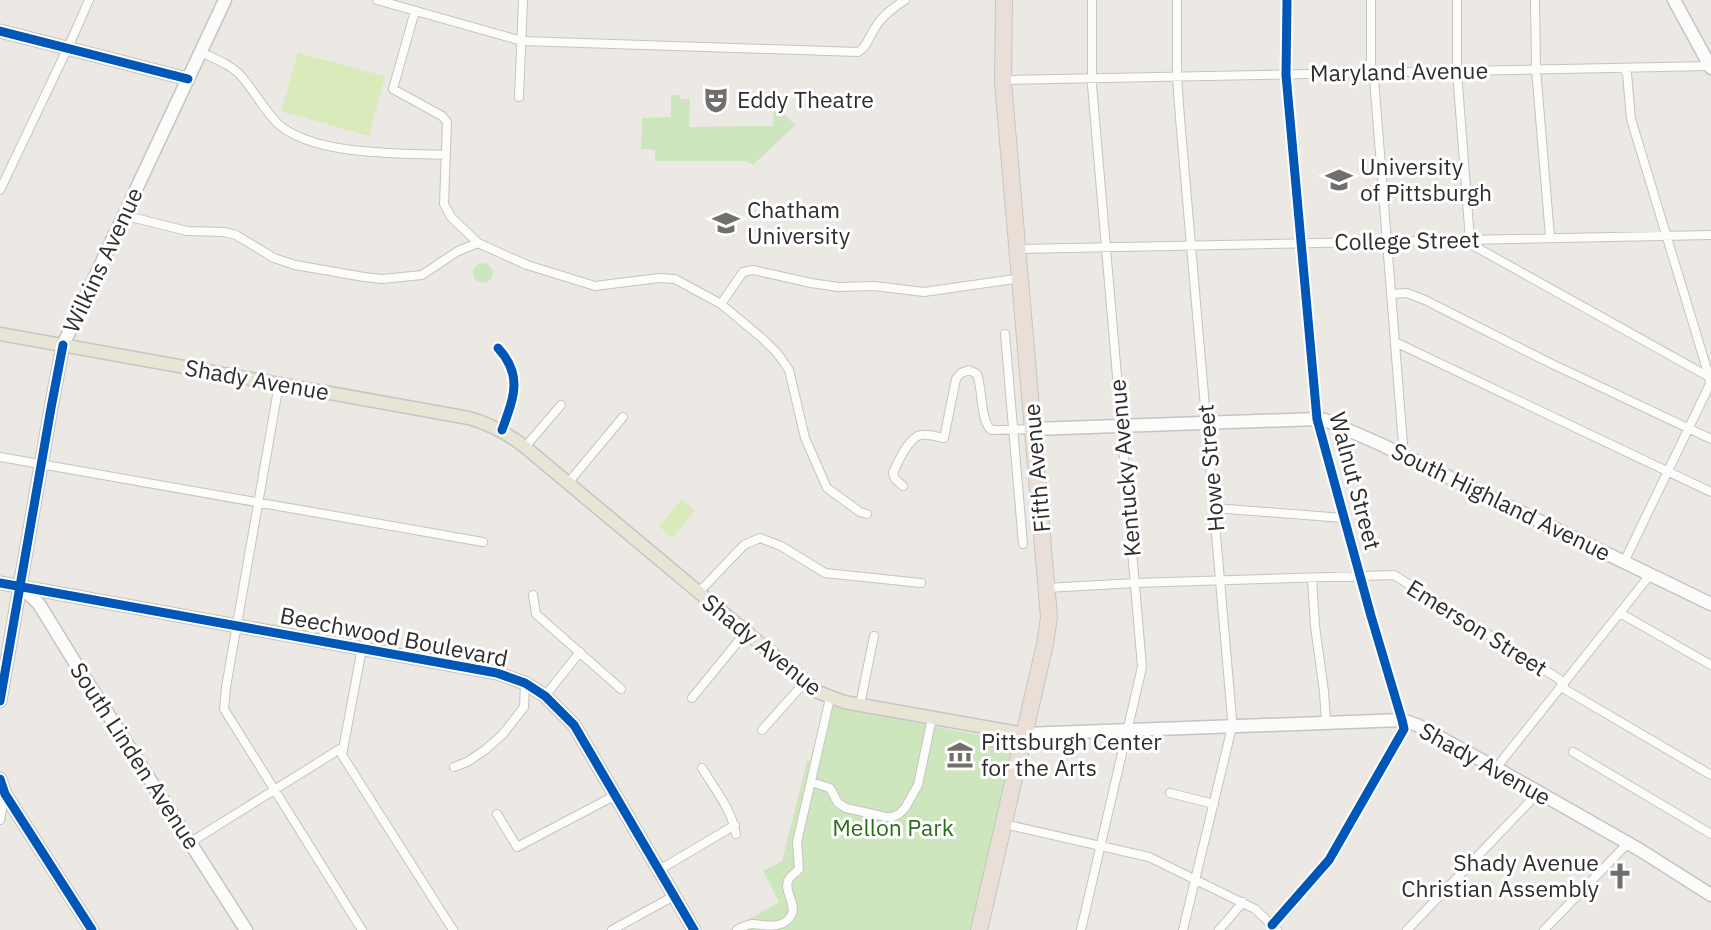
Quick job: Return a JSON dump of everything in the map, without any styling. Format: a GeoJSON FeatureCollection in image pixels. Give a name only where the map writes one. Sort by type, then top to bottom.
{"type":"FeatureCollection","features":[{"type":"Feature","properties":{"kind":"highway","name":"Fifth Avenue"},"geometry":{"type":"LineString","coordinates":[[979,930],[1049,617],[1003,80],[1004,0]]}},
{"type":"Feature","properties":{"kind":"main road","name":"Wilkins Avenue"},"geometry":{"type":"LineString","coordinates":[[1,694],[63,345],[225,0]]}},
{"type":"Feature","properties":{"kind":"main road"},"geometry":{"type":"LineString","coordinates":[[1674,0],[1711,66]]}},
{"type":"Feature","properties":{"kind":"main road"},"geometry":{"type":"LineString","coordinates":[[0,31],[188,79]]}},
{"type":"Feature","properties":{"kind":"main road","name":"Shady Avenue"},"geometry":{"type":"LineString","coordinates":[[0,334],[469,418],[489,424],[509,434],[804,682],[830,698],[1024,734],[1402,720],[1418,725],[1496,768],[1711,895]]}},
{"type":"Feature","properties":{"kind":"main road","name":"South Highland Avenue"},"geometry":{"type":"LineString","coordinates":[[1034,429],[1325,420],[1711,604]]}},
{"type":"Feature","properties":{"kind":"main road","name":"Beechwood Boulevard"},"geometry":{"type":"LineString","coordinates":[[0,583],[497,673],[526,683],[545,696],[574,725],[694,930]]}},
{"type":"Feature","properties":{"kind":"main road","name":"South Linden Avenue"},"geometry":{"type":"LineString","coordinates":[[20,586],[39,604],[246,930]]}},
{"type":"Feature","properties":{"kind":"main road"},"geometry":{"type":"LineString","coordinates":[[0,779],[5,794],[92,930]]}},
{"type":"Feature","properties":{"kind":"street"},"geometry":{"type":"LineString","coordinates":[[0,190],[89,0]]}},
{"type":"Feature","properties":{"kind":"street"},"geometry":{"type":"LineString","coordinates":[[377,0],[522,41],[858,52],[864,49],[876,26],[890,9],[905,0]]}},
{"type":"Feature","properties":{"kind":"street"},"geometry":{"type":"LineString","coordinates":[[519,97],[523,0]]}},
{"type":"Feature","properties":{"kind":"street","name":"Kentucky Avenue"},"geometry":{"type":"LineString","coordinates":[[1081,930],[1142,667],[1092,79],[1092,0]]}},
{"type":"Feature","properties":{"kind":"street","name":"Howe Street"},"geometry":{"type":"LineString","coordinates":[[1177,0],[1177,77],[1232,727],[1183,930]]}},
{"type":"Feature","properties":{"kind":"street","name":"Walnut Street"},"geometry":{"type":"LineString","coordinates":[[1287,0],[1286,75],[1317,419],[1402,720]]}},
{"type":"Feature","properties":{"kind":"street"},"geometry":{"type":"LineString","coordinates":[[1371,0],[1371,73],[1374,78],[1404,448],[1402,455]]}},
{"type":"Feature","properties":{"kind":"street"},"geometry":{"type":"LineString","coordinates":[[1457,0],[1457,72],[1470,240],[1474,246],[1710,377]]}},
{"type":"Feature","properties":{"kind":"street"},"geometry":{"type":"LineString","coordinates":[[1535,0],[1536,69],[1550,237]]}},
{"type":"Feature","properties":{"kind":"street"},"geometry":{"type":"LineString","coordinates":[[415,11],[393,89],[442,116],[447,122],[444,204],[451,217],[478,243],[527,265],[595,286],[659,278],[675,279],[721,304],[763,338],[778,354],[789,370],[805,438],[827,488],[860,512],[867,514]]}},
{"type":"Feature","properties":{"kind":"street"},"geometry":{"type":"LineString","coordinates":[[201,52],[240,75],[275,121],[284,129],[302,137],[354,151],[445,155]]}},
{"type":"Feature","properties":{"kind":"street","name":"Maryland Avenue"},"geometry":{"type":"LineString","coordinates":[[1003,80],[1711,66]]}},
{"type":"Feature","properties":{"kind":"street"},"geometry":{"type":"LineString","coordinates":[[1623,68],[1627,75],[1631,119],[1710,377],[1710,384],[1624,562]]}},
{"type":"Feature","properties":{"kind":"street"},"geometry":{"type":"LineString","coordinates":[[123,215],[187,231],[224,232],[236,235],[274,258],[295,265],[382,279],[422,275],[458,251],[478,243]]}},
{"type":"Feature","properties":{"kind":"street","name":"College Street"},"geometry":{"type":"LineString","coordinates":[[1018,248],[1711,235]]}},
{"type":"Feature","properties":{"kind":"street"},"geometry":{"type":"LineString","coordinates":[[721,304],[743,272],[753,270],[838,287],[874,286],[924,292],[1021,278]]}},
{"type":"Feature","properties":{"kind":"street"},"geometry":{"type":"LineString","coordinates":[[1391,295],[1406,293],[1425,300],[1711,439]]}},
{"type":"Feature","properties":{"kind":"street"},"geometry":{"type":"LineString","coordinates":[[1005,334],[1023,544]]}},
{"type":"Feature","properties":{"kind":"street"},"geometry":{"type":"LineString","coordinates":[[1395,342],[1711,492]]}},
{"type":"Feature","properties":{"kind":"street"},"geometry":{"type":"LineString","coordinates":[[903,486],[893,473],[898,461],[914,437],[920,434],[944,438],[956,379],[961,373],[969,370],[977,374],[986,425],[991,430],[1034,429]]}},
{"type":"Feature","properties":{"kind":"street"},"geometry":{"type":"LineString","coordinates":[[279,384],[223,709],[362,930]]}},
{"type":"Feature","properties":{"kind":"street"},"geometry":{"type":"LineString","coordinates":[[525,447],[561,405]]}},
{"type":"Feature","properties":{"kind":"street"},"geometry":{"type":"LineString","coordinates":[[568,483],[623,417]]}},
{"type":"Feature","properties":{"kind":"street"},"geometry":{"type":"LineString","coordinates":[[0,457],[483,542]]}},
{"type":"Feature","properties":{"kind":"street"},"geometry":{"type":"LineString","coordinates":[[1214,508],[1343,518]]}},
{"type":"Feature","properties":{"kind":"street"},"geometry":{"type":"LineString","coordinates":[[698,593],[744,545],[760,538],[781,546],[825,573],[921,583]]}},
{"type":"Feature","properties":{"kind":"street","name":"Emerson Street"},"geometry":{"type":"LineString","coordinates":[[1046,588],[1394,575],[1559,679],[1566,691],[1711,775]]}},
{"type":"Feature","properties":{"kind":"street"},"geometry":{"type":"LineString","coordinates":[[1496,768],[1650,575]]}},
{"type":"Feature","properties":{"kind":"street"},"geometry":{"type":"LineString","coordinates":[[1312,578],[1326,722]]}},
{"type":"Feature","properties":{"kind":"street"},"geometry":{"type":"LineString","coordinates":[[533,595],[536,614],[621,689]]}},
{"type":"Feature","properties":{"kind":"street"},"geometry":{"type":"LineString","coordinates":[[1619,613],[1711,665]]}},
{"type":"Feature","properties":{"kind":"street"},"geometry":{"type":"LineString","coordinates":[[692,698],[745,633]]}},
{"type":"Feature","properties":{"kind":"street"},"geometry":{"type":"LineString","coordinates":[[860,705],[874,636]]}},
{"type":"Feature","properties":{"kind":"street"},"geometry":{"type":"LineString","coordinates":[[362,648],[342,755],[453,930]]}},
{"type":"Feature","properties":{"kind":"street"},"geometry":{"type":"LineString","coordinates":[[545,696],[580,652]]}},
{"type":"Feature","properties":{"kind":"street"},"geometry":{"type":"LineString","coordinates":[[762,730],[804,682]]}},
{"type":"Feature","properties":{"kind":"street"},"geometry":{"type":"LineString","coordinates":[[454,766],[467,762],[503,734],[524,707],[526,683]]}},
{"type":"Feature","properties":{"kind":"street"},"geometry":{"type":"LineString","coordinates":[[737,930],[751,924],[777,928],[791,917],[793,905],[787,884],[799,869],[797,842],[830,698]]}},
{"type":"Feature","properties":{"kind":"street"},"geometry":{"type":"LineString","coordinates":[[811,782],[830,788],[838,803],[846,808],[886,817],[899,814],[918,785],[932,718]]}},
{"type":"Feature","properties":{"kind":"street"},"geometry":{"type":"LineString","coordinates":[[1003,823],[1149,857],[1243,902],[1275,927],[1329,860],[1404,729],[1402,720]]}},
{"type":"Feature","properties":{"kind":"street"},"geometry":{"type":"LineString","coordinates":[[191,842],[343,747]]}},
{"type":"Feature","properties":{"kind":"street"},"geometry":{"type":"LineString","coordinates":[[1573,752],[1711,834]]}},
{"type":"Feature","properties":{"kind":"street"},"geometry":{"type":"LineString","coordinates":[[659,870],[735,829],[702,768]]}},
{"type":"Feature","properties":{"kind":"street"},"geometry":{"type":"LineString","coordinates":[[1170,793],[1214,804]]}},
{"type":"Feature","properties":{"kind":"street"},"geometry":{"type":"LineString","coordinates":[[1407,930],[1538,793]]}},
{"type":"Feature","properties":{"kind":"street"},"geometry":{"type":"LineString","coordinates":[[0,820],[5,794]]}},
{"type":"Feature","properties":{"kind":"street"},"geometry":{"type":"LineString","coordinates":[[497,814],[517,847],[616,795]]}},
{"type":"Feature","properties":{"kind":"street"},"geometry":{"type":"LineString","coordinates":[[1544,930],[1628,844]]}},
{"type":"Feature","properties":{"kind":"street"},"geometry":{"type":"LineString","coordinates":[[612,930],[674,897]]}},
{"type":"Feature","properties":{"kind":"street"},"geometry":{"type":"LineString","coordinates":[[1219,930],[1243,902]]}},
{"type":"Feature","properties":{"kind":"green space"},"geometry":{"type":"Polygon","coordinates":[[[298,53],[385,76],[369,136],[281,111],[298,53]]]}},
{"type":"Feature","properties":{"kind":"green space"},"geometry":{"type":"Polygon","coordinates":[[[671,95],[690,99],[689,127],[773,126],[774,105],[795,125],[753,165],[747,161],[655,161],[655,150],[641,149],[642,118],[671,117],[671,95]]]}},
{"type":"Feature","properties":{"kind":"green space"},"geometry":{"type":"Polygon","coordinates":[[[483,263],[490,266],[493,273],[490,280],[483,283],[476,280],[473,273],[476,266],[483,263]]]}},
{"type":"Feature","properties":{"kind":"green space"},"geometry":{"type":"Polygon","coordinates":[[[682,499],[695,511],[672,538],[659,526],[682,499]]]}},
{"type":"Feature","properties":{"kind":"green space","name":"Mellon Park"},"geometry":{"type":"Polygon","coordinates":[[[825,705],[1014,742],[972,930],[730,930],[779,902],[763,871],[782,861],[807,761],[812,762],[825,705]]]}},
{"type":"Feature","properties":{"kind":"cycle path"},"geometry":{"type":"LineString","coordinates":[[1272,925],[1329,860],[1404,729],[1317,419],[1286,75],[1287,0]]}},
{"type":"Feature","properties":{"kind":"cycle path"},"geometry":{"type":"LineString","coordinates":[[0,31],[188,79]]}},
{"type":"Feature","properties":{"kind":"cycle path"},"geometry":{"type":"LineString","coordinates":[[0,701],[63,345]]}},
{"type":"Feature","properties":{"kind":"cycle path"},"geometry":{"type":"LineString","coordinates":[[498,348],[506,358],[514,378],[510,408],[502,430]]}},
{"type":"Feature","properties":{"kind":"cycle path"},"geometry":{"type":"LineString","coordinates":[[0,583],[497,673],[525,683],[545,696],[574,725],[694,930]]}},
{"type":"Feature","properties":{"kind":"cycle path"},"geometry":{"type":"LineString","coordinates":[[0,779],[5,794],[92,930]]}},
{"type":"Feature","properties":{"kind":"place","name":"Eddy Theatre"},"geometry":{"type":"Point","coordinates":[716,100]}},
{"type":"Feature","properties":{"kind":"place","name":"University of Pittsburgh"},"geometry":{"type":"Point","coordinates":[1339,180]}},
{"type":"Feature","properties":{"kind":"place","name":"Chatham University"},"geometry":{"type":"Point","coordinates":[726,223]}},
{"type":"Feature","properties":{"kind":"place","name":"Pittsburgh Center for the Arts"},"geometry":{"type":"Point","coordinates":[960,755]}},
{"type":"Feature","properties":{"kind":"place","name":"Shady Avenue Christian Assembly"},"geometry":{"type":"Point","coordinates":[1620,876]}}]}
